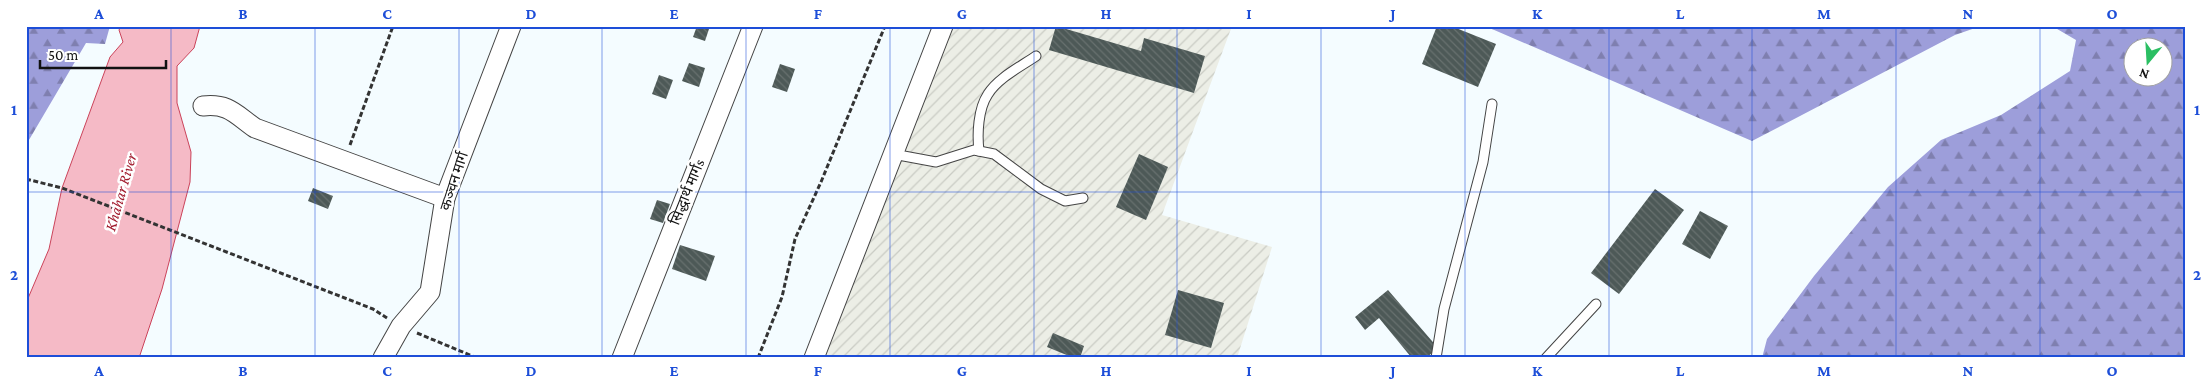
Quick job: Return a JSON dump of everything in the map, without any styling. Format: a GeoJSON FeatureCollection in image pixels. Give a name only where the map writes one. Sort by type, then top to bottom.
{"type":"FeatureCollection","features":[{"type":"Feature","properties":{"kind":"street","name":"कञ्चन मार्ग"},"geometry":{"type":"LineString","coordinates":[[383,358],[401,326],[430,292],[445,198],[511,26]]}},
{"type":"Feature","properties":{"kind":"street","name":"सिद्धार्थ मार्गs"},"geometry":{"type":"LineString","coordinates":[[622,358],[752,26]]}},
{"type":"Feature","properties":{"kind":"street"},"geometry":{"type":"LineString","coordinates":[[814,358],[943,26]]}},
{"type":"Feature","properties":{"kind":"street"},"geometry":{"type":"LineString","coordinates":[[203,106],[214,105],[236,112],[255,128],[445,198]]}},
{"type":"Feature","properties":{"kind":"lane"},"geometry":{"type":"LineString","coordinates":[[979,151],[978,129],[987,95],[1002,80],[1036,56]]}},
{"type":"Feature","properties":{"kind":"lane"},"geometry":{"type":"LineString","coordinates":[[1436,358],[1444,309],[1483,162],[1492,104]]}},
{"type":"Feature","properties":{"kind":"lane"},"geometry":{"type":"LineString","coordinates":[[893,154],[936,162],[974,150],[994,154],[1040,189],[1065,200],[1083,198]]}},
{"type":"Feature","properties":{"kind":"lane"},"geometry":{"type":"LineString","coordinates":[[1546,358],[1596,304]]}},
{"type":"Feature","properties":{"kind":"path"},"geometry":{"type":"LineString","coordinates":[[344,161],[394,26]]}},
{"type":"Feature","properties":{"kind":"path"},"geometry":{"type":"LineString","coordinates":[[758,358],[782,297],[795,239],[821,182],[885,26]]}},
{"type":"Feature","properties":{"kind":"path"},"geometry":{"type":"LineString","coordinates":[[26,179],[62,188],[364,305],[401,326],[477,358]]}},
{"type":"Feature","properties":{"kind":"shaded area"},"geometry":{"type":"Polygon","coordinates":[[[934,26],[1232,26],[1162,215],[1272,247],[1237,358],[809,358],[934,26]]]}},
{"type":"Feature","properties":{"kind":"green space"},"geometry":{"type":"Polygon","coordinates":[[[26,26],[110,26],[105,44],[86,43],[26,145],[26,26]]]}},
{"type":"Feature","properties":{"kind":"green space"},"geometry":{"type":"Polygon","coordinates":[[[1485,26],[1981,26],[1955,35],[1752,141],[1485,26]]]}},
{"type":"Feature","properties":{"kind":"green space"},"geometry":{"type":"Polygon","coordinates":[[[2052,26],[2185,26],[2185,358],[1762,358],[1767,339],[1814,276],[1888,187],[1941,140],[2001,115],[2070,71],[2076,40],[2052,26]]]}},
{"type":"Feature","properties":{"kind":"water","name":"Khahar River"},"geometry":{"type":"Polygon","coordinates":[[[121,26],[200,26],[194,48],[177,66],[177,103],[191,152],[190,182],[162,289],[139,358],[26,358],[26,303],[49,249],[62,188],[110,57],[123,42],[119,30],[121,26]]]}},
{"type":"Feature","properties":{"kind":"building"},"geometry":{"type":"Polygon","coordinates":[[[697,26],[710,26],[705,41],[693,37],[697,26]]]}},
{"type":"Feature","properties":{"kind":"building"},"geometry":{"type":"Polygon","coordinates":[[[1056,26],[1141,51],[1144,38],[1205,56],[1194,93],[1049,50],[1056,26]]]}},
{"type":"Feature","properties":{"kind":"building"},"geometry":{"type":"Polygon","coordinates":[[[1437,26],[1451,26],[1496,44],[1478,87],[1422,64],[1437,26]]]}},
{"type":"Feature","properties":{"kind":"building"},"geometry":{"type":"Polygon","coordinates":[[[689,63],[705,68],[699,87],[682,81],[689,63]]]}},
{"type":"Feature","properties":{"kind":"building"},"geometry":{"type":"Polygon","coordinates":[[[780,64],[795,69],[787,92],[772,87],[780,64]]]}},
{"type":"Feature","properties":{"kind":"building"},"geometry":{"type":"Polygon","coordinates":[[[659,75],[673,80],[666,99],[652,94],[659,75]]]}},
{"type":"Feature","properties":{"kind":"building"},"geometry":{"type":"Polygon","coordinates":[[[1139,154],[1168,167],[1146,220],[1116,207],[1139,154]]]}},
{"type":"Feature","properties":{"kind":"building"},"geometry":{"type":"Polygon","coordinates":[[[313,188],[333,196],[328,209],[308,201],[313,188]]]}},
{"type":"Feature","properties":{"kind":"building"},"geometry":{"type":"Polygon","coordinates":[[[1655,189],[1684,210],[1619,294],[1591,273],[1655,189]]]}},
{"type":"Feature","properties":{"kind":"building"},"geometry":{"type":"Polygon","coordinates":[[[657,200],[670,204],[663,223],[650,219],[657,200]]]}},
{"type":"Feature","properties":{"kind":"building"},"geometry":{"type":"Polygon","coordinates":[[[1700,211],[1728,226],[1710,259],[1682,244],[1700,211]]]}},
{"type":"Feature","properties":{"kind":"building"},"geometry":{"type":"Polygon","coordinates":[[[680,245],[715,256],[706,281],[672,269],[680,245]]]}},
{"type":"Feature","properties":{"kind":"building"},"geometry":{"type":"Polygon","coordinates":[[[1178,290],[1224,303],[1211,348],[1165,335],[1178,290]]]}},
{"type":"Feature","properties":{"kind":"building"},"geometry":{"type":"Polygon","coordinates":[[[1388,290],[1438,348],[1426,358],[1410,358],[1379,318],[1365,330],[1355,317],[1388,290]]]}},
{"type":"Feature","properties":{"kind":"building"},"geometry":{"type":"Polygon","coordinates":[[[1053,333],[1084,346],[1080,358],[1074,358],[1047,347],[1053,333]]]}}]}
